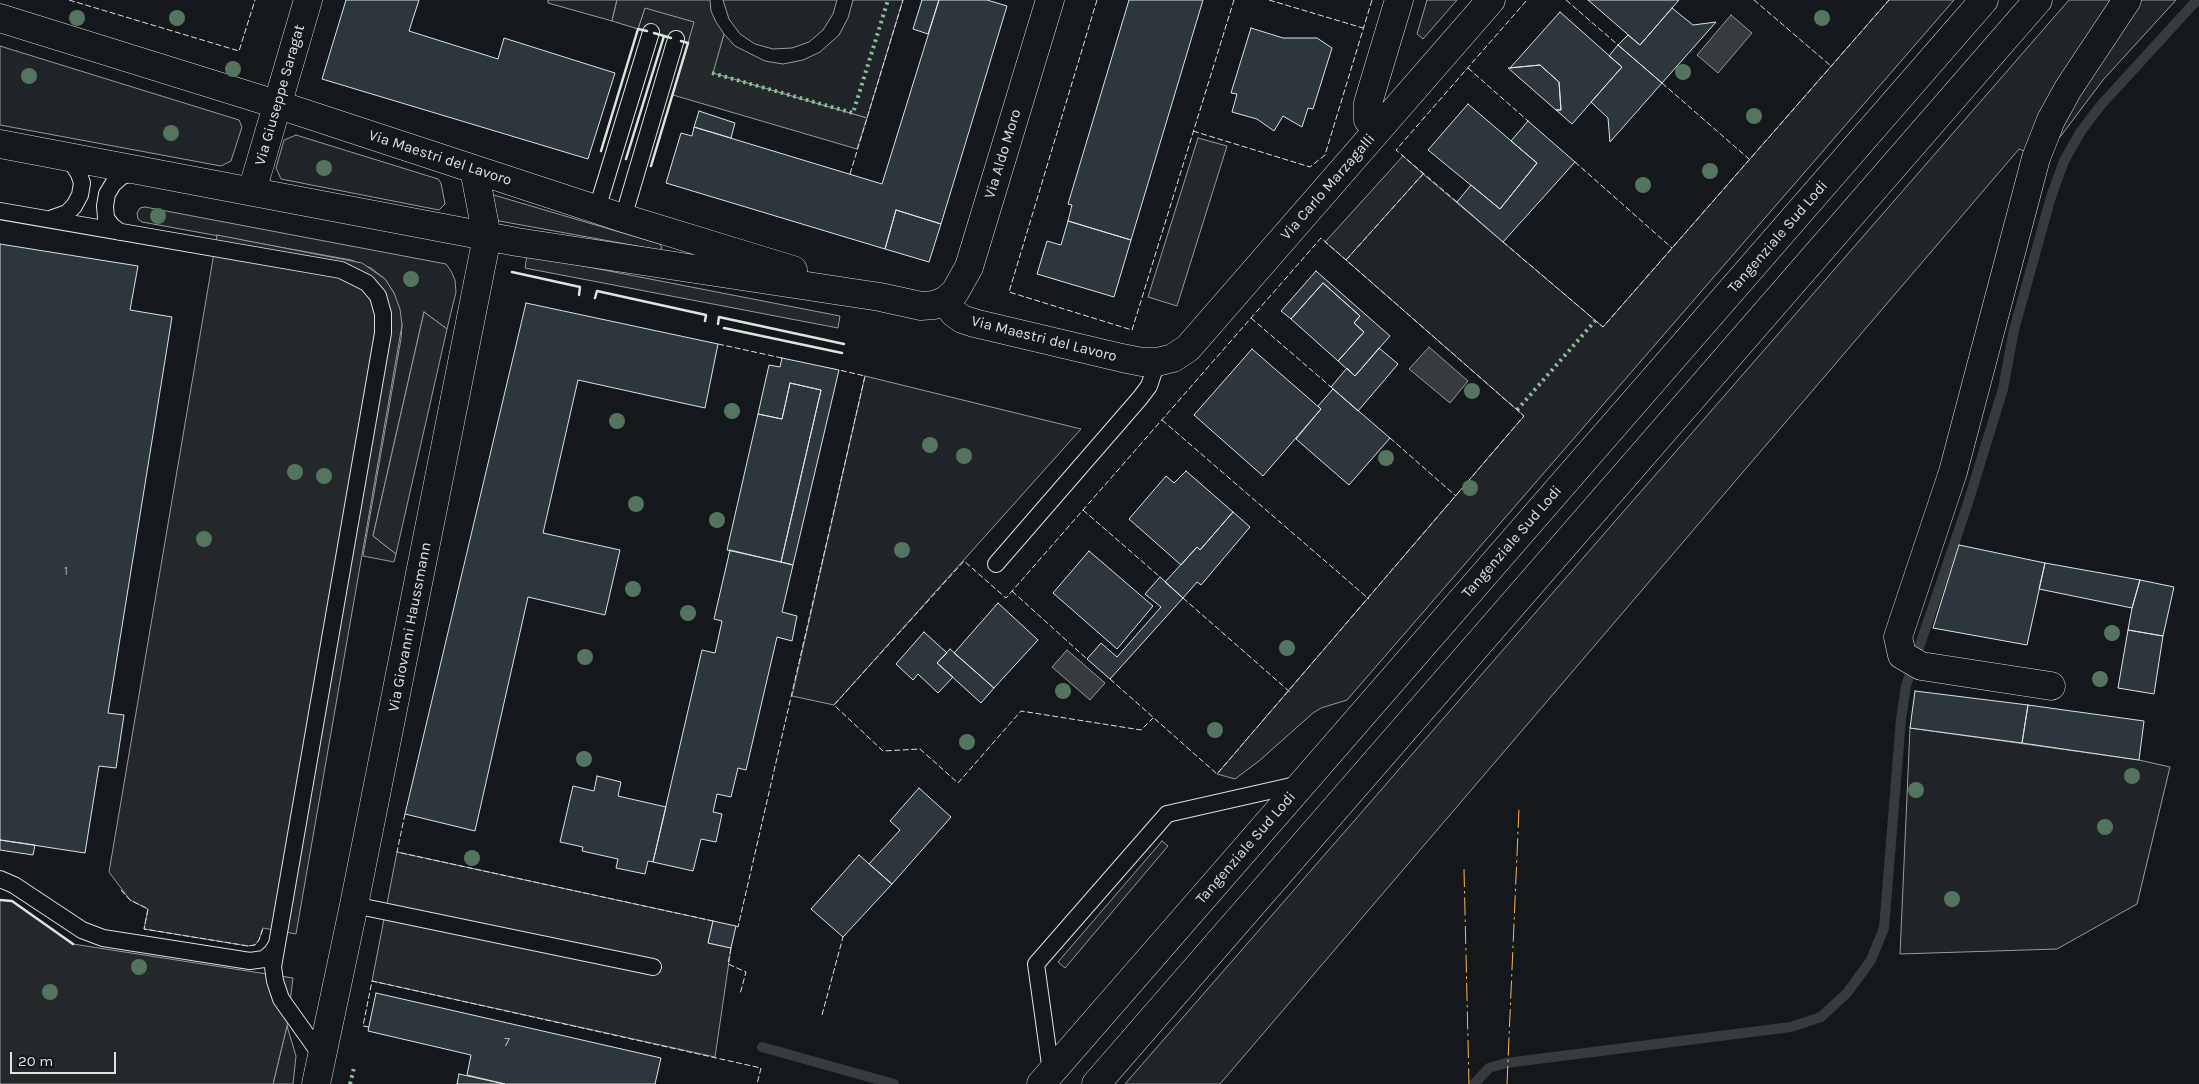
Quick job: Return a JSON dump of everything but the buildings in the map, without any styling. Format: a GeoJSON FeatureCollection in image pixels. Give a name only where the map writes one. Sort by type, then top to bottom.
{"type":"FeatureCollection","features":[{"type":"Feature","properties":{"kind":"main road","name":"Via Giuseppe Saragat"},"geometry":{"type":"LineString","coordinates":[[252,191],[308,0]]}},
{"type":"Feature","properties":{"kind":"main road","name":"Via Aldo Moro"},"geometry":{"type":"LineString","coordinates":[[945,301],[955,292],[969,267],[1050,0]]}},
{"type":"Feature","properties":{"kind":"main road"},"geometry":{"type":"LineString","coordinates":[[1377,130],[1368,120],[1368,103],[1399,0]]}},
{"type":"Feature","properties":{"kind":"main road","name":"Via Carlo Marzagalli"},"geometry":{"type":"LineString","coordinates":[[1157,362],[1173,358],[1188,348],[1491,0]]}},
{"type":"Feature","properties":{"kind":"main road","name":"Tangenziale Sud Lodi"},"geometry":{"type":"LineString","coordinates":[[1046,1078],[1984,0]]}},
{"type":"Feature","properties":{"kind":"main road"},"geometry":{"type":"LineString","coordinates":[[1096,1084],[2038,0]]}},
{"type":"Feature","properties":{"kind":"main road"},"geometry":{"type":"LineString","coordinates":[[2051,686],[1937,670],[1912,660],[1898,647],[1898,637],[1953,472],[2036,158],[2050,120],[2068,89],[2127,0]]}},
{"type":"Feature","properties":{"kind":"main road","name":"Via Maestri del Lavoro"},"geometry":{"type":"LineString","coordinates":[[0,18],[276,104],[623,218],[880,297]]}},
{"type":"Feature","properties":{"kind":"main road","name":"Via Maestri del Lavoro"},"geometry":{"type":"LineString","coordinates":[[0,144],[487,237],[880,297],[921,306],[934,305],[945,301],[954,313],[962,319],[974,323],[1122,358],[1142,362],[1157,362]]}},
{"type":"Feature","properties":{"kind":"main road","name":"Via Giovanni Haussmann"},"geometry":{"type":"LineString","coordinates":[[316,1084],[354,905],[487,237],[474,169]]}},
{"type":"Feature","properties":{"kind":"lane"},"geometry":{"type":"LineString","coordinates":[[597,209],[651,32]]}},
{"type":"Feature","properties":{"kind":"lane"},"geometry":{"type":"LineString","coordinates":[[623,218],[676,39]]}},
{"type":"Feature","properties":{"kind":"lane"},"geometry":{"type":"LineString","coordinates":[[48,219],[67,213],[74,206],[82,183],[74,166],[57,155]]}},
{"type":"Feature","properties":{"kind":"lane"},"geometry":{"type":"LineString","coordinates":[[120,232],[106,218],[105,206],[108,194],[113,184],[122,176],[144,171]]}},
{"type":"Feature","properties":{"kind":"lane"},"geometry":{"type":"LineString","coordinates":[[0,211],[340,270],[367,284],[378,296],[383,314],[383,333],[273,967],[281,999],[323,1058]]}},
{"type":"Feature","properties":{"kind":"lane"},"geometry":{"type":"LineString","coordinates":[[996,564],[1140,398],[1149,386],[1157,362]]}},
{"type":"Feature","properties":{"kind":"lane"},"geometry":{"type":"LineString","coordinates":[[1046,1078],[1036,964],[1167,814],[1302,783]]}},
{"type":"Feature","properties":{"kind":"lane"},"geometry":{"type":"LineString","coordinates":[[0,879],[14,884],[76,927],[104,938],[250,961],[264,959],[278,943]]}},
{"type":"Feature","properties":{"kind":"lane"},"geometry":{"type":"LineString","coordinates":[[354,905],[653,967]]}},
{"type":"Feature","properties":{"kind":"shaded area"},"geometry":{"type":"Polygon","coordinates":[[[548,0],[617,0],[612,21],[548,3],[548,0]]]}},
{"type":"Feature","properties":{"kind":"shaded area"},"geometry":{"type":"Polygon","coordinates":[[[617,0],[710,0],[711,11],[724,34],[713,73],[867,118],[857,149],[673,95],[694,22],[645,8],[638,29],[612,21],[617,0]]]}},
{"type":"Feature","properties":{"kind":"shaded area"},"geometry":{"type":"Polygon","coordinates":[[[723,0],[837,0],[833,14],[823,30],[809,42],[792,48],[773,49],[755,44],[740,34],[729,19],[723,0]]]}},
{"type":"Feature","properties":{"kind":"shaded area"},"geometry":{"type":"Polygon","coordinates":[[[853,0],[903,0],[867,118],[712,73],[724,34],[735,46],[765,61],[783,64],[803,60],[820,52],[839,35],[848,18],[853,0]]]}},
{"type":"Feature","properties":{"kind":"shaded area"},"geometry":{"type":"Polygon","coordinates":[[[1427,0],[1457,0],[1423,39],[1417,34],[1427,0]]]}},
{"type":"Feature","properties":{"kind":"shaded area"},"geometry":{"type":"Polygon","coordinates":[[[1889,0],[1954,0],[1347,700],[1321,708],[1313,713],[1259,761],[1235,779],[1217,774],[1524,416],[1346,260],[1355,249],[1423,174],[1603,327],[1889,0]]]}},
{"type":"Feature","properties":{"kind":"shaded area"},"geometry":{"type":"Polygon","coordinates":[[[2069,0],[2176,0],[2103,80],[2060,137],[2029,153],[2019,149],[1220,1084],[1125,1084],[2069,0]]]}},
{"type":"Feature","properties":{"kind":"shaded area"},"geometry":{"type":"Polygon","coordinates":[[[645,7],[695,22],[688,43],[638,29],[645,7]]]}},
{"type":"Feature","properties":{"kind":"shaded area"},"geometry":{"type":"Polygon","coordinates":[[[1731,15],[1752,33],[1718,73],[1697,55],[1731,15]]]}},
{"type":"Feature","properties":{"kind":"shaded area"},"geometry":{"type":"Polygon","coordinates":[[[0,46],[239,120],[242,127],[231,161],[221,166],[0,125],[0,46]]]}},
{"type":"Feature","properties":{"kind":"shaded area"},"geometry":{"type":"Polygon","coordinates":[[[296,135],[438,179],[441,183],[445,204],[439,210],[281,179],[276,168],[284,140],[296,135]]]}},
{"type":"Feature","properties":{"kind":"shaded area"},"geometry":{"type":"Polygon","coordinates":[[[1198,138],[1227,146],[1177,306],[1148,297],[1198,138]]]}},
{"type":"Feature","properties":{"kind":"shaded area"},"geometry":{"type":"Polygon","coordinates":[[[1403,156],[1423,174],[1346,260],[1325,242],[1403,156]]]}},
{"type":"Feature","properties":{"kind":"shaded area"},"geometry":{"type":"Polygon","coordinates":[[[487,193],[660,244],[662,248],[659,250],[494,220],[487,193]]]}},
{"type":"Feature","properties":{"kind":"shaded area"},"geometry":{"type":"Polygon","coordinates":[[[145,207],[446,264],[451,271],[455,280],[456,292],[447,329],[424,312],[373,536],[396,554],[394,562],[363,556],[401,339],[402,325],[394,293],[385,279],[371,268],[351,260],[142,222],[138,219],[137,213],[140,208],[145,207]]]}},
{"type":"Feature","properties":{"kind":"shaded area"},"geometry":{"type":"Polygon","coordinates":[[[217,235],[362,263],[385,279],[394,293],[400,309],[402,325],[296,934],[263,928],[255,945],[248,946],[144,929],[148,909],[130,900],[109,872],[217,235]]]}},
{"type":"Feature","properties":{"kind":"shaded area"},"geometry":{"type":"Polygon","coordinates":[[[527,255],[840,316],[838,328],[525,268],[527,255]]]}},
{"type":"Feature","properties":{"kind":"shaded area"},"geometry":{"type":"Polygon","coordinates":[[[424,312],[447,329],[396,554],[373,536],[424,312]]]}},
{"type":"Feature","properties":{"kind":"shaded area"},"geometry":{"type":"Polygon","coordinates":[[[1429,347],[1468,381],[1450,403],[1409,369],[1429,347]]]}},
{"type":"Feature","properties":{"kind":"shaded area"},"geometry":{"type":"Polygon","coordinates":[[[865,376],[1081,429],[834,705],[792,696],[865,376]]]}},
{"type":"Feature","properties":{"kind":"shaded area"},"geometry":{"type":"Polygon","coordinates":[[[1067,650],[1105,683],[1090,700],[1052,667],[1067,650]]]}},
{"type":"Feature","properties":{"kind":"shaded area"},"geometry":{"type":"Polygon","coordinates":[[[1910,728],[2139,760],[2170,767],[2137,904],[2057,949],[1900,954],[1910,728]]]}},
{"type":"Feature","properties":{"kind":"shaded area"},"geometry":{"type":"Polygon","coordinates":[[[1162,841],[1168,846],[1065,968],[1058,962],[1162,841]]]}},
{"type":"Feature","properties":{"kind":"shaded area"},"geometry":{"type":"Polygon","coordinates":[[[397,852],[713,921],[708,943],[731,948],[715,1057],[372,981],[397,852]]]}},
{"type":"Feature","properties":{"kind":"shaded area"},"geometry":{"type":"Polygon","coordinates":[[[0,900],[12,901],[73,944],[293,978],[287,1026],[273,1084],[0,1084],[0,900]]]}},
{"type":"Feature","properties":{"kind":"shaded area"},"geometry":{"type":"Polygon","coordinates":[[[287,1026],[296,1056],[293,1084],[273,1084],[287,1026]]]}},
{"type":"Feature","properties":{"kind":"waterway"},"geometry":{"type":"LineString","coordinates":[[1474,1084],[1489,1068],[1506,1063],[1791,1027],[1821,1017],[1847,993],[1871,960],[1884,928],[1901,719],[1906,686],[1967,506],[2003,389],[2014,330],[2051,197],[2064,161],[2081,131],[2101,105],[2197,0]]}},
{"type":"Feature","properties":{"kind":"waterway"},"geometry":{"type":"LineString","coordinates":[[762,1047],[894,1084]]}},
{"type":"Feature","properties":{"kind":"hedge"},"geometry":{"type":"LineString","coordinates":[[712,73],[853,113],[888,0]]}},
{"type":"Feature","properties":{"kind":"hedge"},"geometry":{"type":"LineString","coordinates":[[1517,410],[1595,321]]}},
{"type":"Feature","properties":{"kind":"hedge"},"geometry":{"type":"LineString","coordinates":[[350,1084],[354,1068]]}},
{"type":"Feature","properties":{"kind":"fence"},"geometry":{"type":"LineString","coordinates":[[69,0],[239,51],[255,0]]}},
{"type":"Feature","properties":{"kind":"fence"},"geometry":{"type":"LineString","coordinates":[[850,174],[903,0]]}},
{"type":"Feature","properties":{"kind":"fence"},"geometry":{"type":"LineString","coordinates":[[1097,0],[1009,292],[1132,330],[1234,0]]}},
{"type":"Feature","properties":{"kind":"fence"},"geometry":{"type":"LineString","coordinates":[[1269,0],[1363,28]]}},
{"type":"Feature","properties":{"kind":"fence"},"geometry":{"type":"LineString","coordinates":[[1193,131],[1310,167],[1325,155],[1372,0]]}},
{"type":"Feature","properties":{"kind":"fence"},"geometry":{"type":"LineString","coordinates":[[1457,202],[1396,150],[1527,0]]}},
{"type":"Feature","properties":{"kind":"fence"},"geometry":{"type":"LineString","coordinates":[[1566,0],[1618,45]]}},
{"type":"Feature","properties":{"kind":"fence"},"geometry":{"type":"LineString","coordinates":[[1754,0],[1831,66]]}},
{"type":"Feature","properties":{"kind":"fence"},"geometry":{"type":"LineString","coordinates":[[1503,242],[1603,327],[1889,0]]}},
{"type":"Feature","properties":{"kind":"fence"},"geometry":{"type":"LineString","coordinates":[[1468,68],[1528,121]]}},
{"type":"Feature","properties":{"kind":"fence"},"geometry":{"type":"LineString","coordinates":[[1662,83],[1749,159]]}},
{"type":"Feature","properties":{"kind":"fence"},"geometry":{"type":"LineString","coordinates":[[1575,162],[1672,248]]}},
{"type":"Feature","properties":{"kind":"fence"},"geometry":{"type":"LineString","coordinates":[[1346,260],[1423,174]]}},
{"type":"Feature","properties":{"kind":"fence"},"geometry":{"type":"LineString","coordinates":[[1110,679],[1217,774],[1524,416],[1321,238],[1006,598],[964,561],[834,705],[883,751],[920,749],[958,783],[1021,711],[1141,730],[1153,718]]}},
{"type":"Feature","properties":{"kind":"fence"},"geometry":{"type":"LineString","coordinates":[[1251,318],[1331,387]]}},
{"type":"Feature","properties":{"kind":"fence"},"geometry":{"type":"LineString","coordinates":[[718,344],[782,358]]}},
{"type":"Feature","properties":{"kind":"fence"},"geometry":{"type":"LineString","coordinates":[[736,926],[738,927],[865,376],[839,370]]}},
{"type":"Feature","properties":{"kind":"fence"},"geometry":{"type":"LineString","coordinates":[[1162,420],[1369,599]]}},
{"type":"Feature","properties":{"kind":"fence"},"geometry":{"type":"LineString","coordinates":[[1390,438],[1456,496]]}},
{"type":"Feature","properties":{"kind":"fence"},"geometry":{"type":"LineString","coordinates":[[1083,510],[1160,577]]}},
{"type":"Feature","properties":{"kind":"fence"},"geometry":{"type":"LineString","coordinates":[[1012,591],[1087,659]]}},
{"type":"Feature","properties":{"kind":"fence"},"geometry":{"type":"LineString","coordinates":[[1183,598],[1290,692]]}},
{"type":"Feature","properties":{"kind":"fence"},"geometry":{"type":"LineString","coordinates":[[405,814],[397,852],[713,921]]}},
{"type":"Feature","properties":{"kind":"fence"},"geometry":{"type":"LineString","coordinates":[[121,890],[130,900],[148,909],[144,929],[248,946],[255,945],[263,928]]}},
{"type":"Feature","properties":{"kind":"fence"},"geometry":{"type":"LineString","coordinates":[[822,1015],[843,937]]}},
{"type":"Feature","properties":{"kind":"fence"},"geometry":{"type":"LineString","coordinates":[[731,948],[728,964],[746,972],[740,994]]}},
{"type":"Feature","properties":{"kind":"fence"},"geometry":{"type":"LineString","coordinates":[[369,1027],[363,1026],[372,981],[761,1068],[757,1084]]}},
{"type":"Feature","properties":{"kind":"wall"},"geometry":{"type":"LineString","coordinates":[[601,151],[638,29],[647,31]]}},
{"type":"Feature","properties":{"kind":"wall"},"geometry":{"type":"LineString","coordinates":[[654,33],[671,38]]}},
{"type":"Feature","properties":{"kind":"wall"},"geometry":{"type":"LineString","coordinates":[[626,159],[664,36]]}},
{"type":"Feature","properties":{"kind":"wall"},"geometry":{"type":"LineString","coordinates":[[651,166],[688,43],[681,41]]}},
{"type":"Feature","properties":{"kind":"wall"},"geometry":{"type":"LineString","coordinates":[[512,272],[580,287],[579,295]]}},
{"type":"Feature","properties":{"kind":"wall"},"geometry":{"type":"LineString","coordinates":[[595,298],[597,291],[706,315],[705,321]]}},
{"type":"Feature","properties":{"kind":"wall"},"geometry":{"type":"LineString","coordinates":[[718,324],[719,317],[844,344]]}},
{"type":"Feature","properties":{"kind":"wall"},"geometry":{"type":"LineString","coordinates":[[724,328],[842,353]]}},
{"type":"Feature","properties":{"kind":"wall"},"geometry":{"type":"LineString","coordinates":[[0,900],[12,901],[73,944]]}},
{"type":"Feature","properties":{"kind":"power"},"geometry":{"type":"LineString","coordinates":[[1507,1084],[1519,809]]}},
{"type":"Feature","properties":{"kind":"power"},"geometry":{"type":"LineString","coordinates":[[1464,869],[1469,1084]]}}]}
